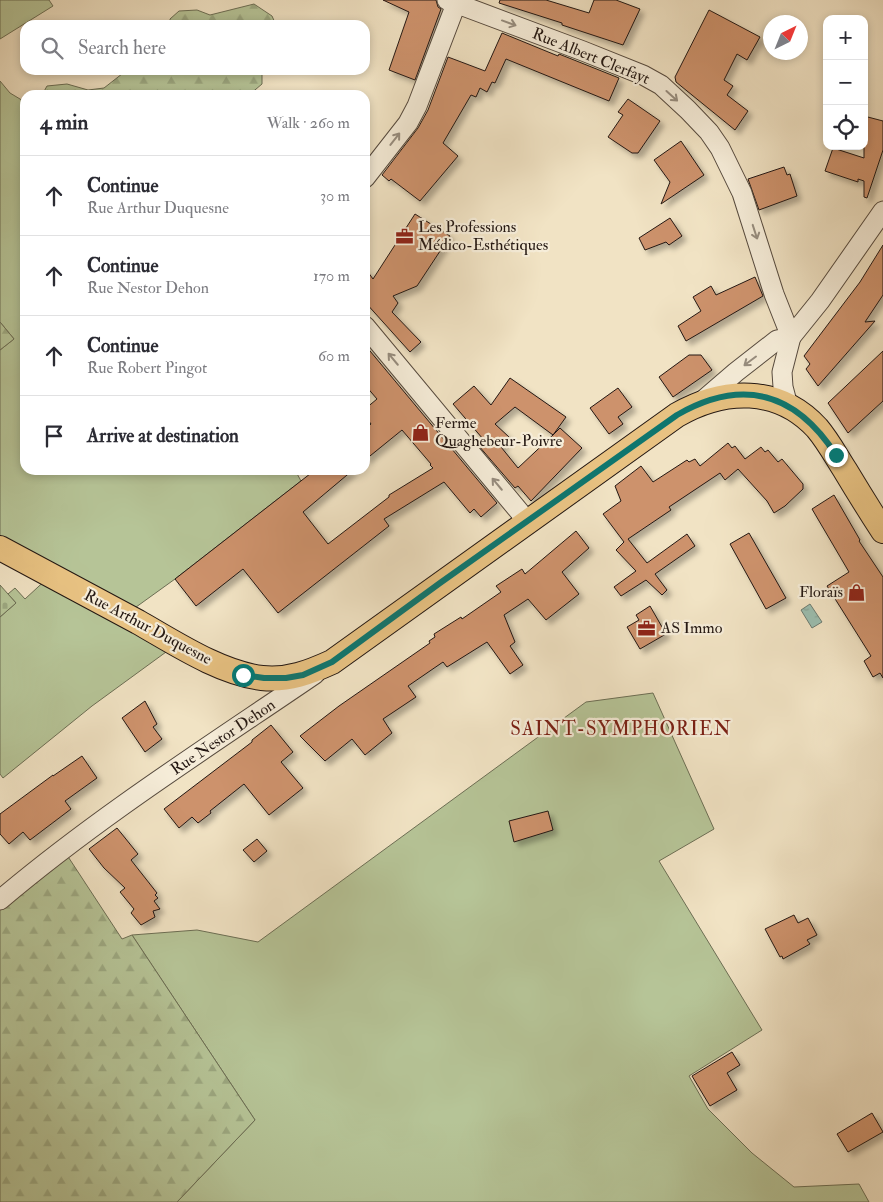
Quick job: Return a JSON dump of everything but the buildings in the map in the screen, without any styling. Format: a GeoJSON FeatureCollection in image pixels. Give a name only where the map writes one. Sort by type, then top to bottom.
{"type":"FeatureCollection","features":[{"type":"Feature","properties":{"kind":"main road"},"geometry":{"type":"LineString","coordinates":[[700,404],[742,394],[766,398],[788,406],[806,418],[824,436],[883,531]]}},
{"type":"Feature","properties":{"kind":"main road","name":"Rue Nestor Dehon"},"geometry":{"type":"LineString","coordinates":[[332,662],[677,415],[700,404]]}},
{"type":"Feature","properties":{"kind":"main road","name":"Rue Arthur Duquesne"},"geometry":{"type":"LineString","coordinates":[[0,548],[205,658],[243,675],[264,678],[286,678],[303,675],[332,662]]}},
{"type":"Feature","properties":{"kind":"street"},"geometry":{"type":"LineString","coordinates":[[370,172],[408,124],[417,106],[451,2]]}},
{"type":"Feature","properties":{"kind":"street","name":"Rue Albert Clerfayt"},"geometry":{"type":"LineString","coordinates":[[451,2],[643,75],[661,85],[688,110],[709,132],[720,148],[742,193],[774,294],[791,337]]}},
{"type":"Feature","properties":{"kind":"street","name":"Rue Nestor Dehon"},"geometry":{"type":"LineString","coordinates":[[788,406],[783,388],[782,372],[791,337],[820,301],[883,211]]}},
{"type":"Feature","properties":{"kind":"street"},"geometry":{"type":"LineString","coordinates":[[370,332],[528,522]]}},
{"type":"Feature","properties":{"kind":"street","name":"Rue Nestor Dehon"},"geometry":{"type":"LineString","coordinates":[[700,404],[736,372],[777,340],[791,337]]}},
{"type":"Feature","properties":{"kind":"street","name":"Rue Nestor Dehon"},"geometry":{"type":"LineString","coordinates":[[0,900],[49,860],[133,799],[332,662]]}},
{"type":"Feature","properties":{"kind":"green space"},"geometry":{"type":"Polygon","coordinates":[[[0,0],[49,0],[53,6],[31,20],[20,20],[20,27],[0,39],[0,0]]]}},
{"type":"Feature","properties":{"kind":"green space"},"geometry":{"type":"Polygon","coordinates":[[[254,4],[272,16],[274,20],[170,20],[179,11],[197,10],[210,15],[254,4]]]}},
{"type":"Feature","properties":{"kind":"green space"},"geometry":{"type":"Polygon","coordinates":[[[121,75],[262,75],[262,84],[255,90],[88,90],[104,88],[121,75]]]}},
{"type":"Feature","properties":{"kind":"green space"},"geometry":{"type":"Polygon","coordinates":[[[0,81],[10,93],[20,99],[20,475],[298,475],[301,481],[175,579],[125,615],[177,644],[92,706],[3,778],[0,774],[0,617],[16,603],[8,594],[15,588],[25,599],[51,575],[0,548],[0,350],[14,339],[0,322],[0,81]]]}},
{"type":"Feature","properties":{"kind":"green space"},"geometry":{"type":"Polygon","coordinates":[[[67,84],[88,90],[45,90],[47,86],[67,84]]]}},
{"type":"Feature","properties":{"kind":"green space"},"geometry":{"type":"Polygon","coordinates":[[[0,322],[14,339],[0,350],[0,322]]]}},
{"type":"Feature","properties":{"kind":"green space"},"geometry":{"type":"Polygon","coordinates":[[[0,585],[16,603],[0,617],[0,585]]]}},
{"type":"Feature","properties":{"kind":"green space"},"geometry":{"type":"Polygon","coordinates":[[[653,693],[714,829],[659,861],[762,1030],[689,1076],[708,1109],[752,1153],[794,1187],[859,1184],[869,1202],[177,1202],[255,1120],[132,935],[197,930],[258,942],[586,702],[653,693]]]}},
{"type":"Feature","properties":{"kind":"green space"},"geometry":{"type":"Polygon","coordinates":[[[63,849],[122,939],[132,935],[255,1120],[177,1202],[0,1202],[0,900],[63,849]]]}},
{"type":"Feature","properties":{"kind":"water"},"geometry":{"type":"Polygon","coordinates":[[[810,604],[822,622],[812,628],[801,610],[810,604]]]}},
{"type":"Feature","properties":{"kind":"place","name":"Les Professions Médico-Esthétiques"},"geometry":{"type":"Point","coordinates":[404,236]}},
{"type":"Feature","properties":{"kind":"place","name":"Ferme Quaghebeur-Poivre"},"geometry":{"type":"Point","coordinates":[421,432]}},
{"type":"Feature","properties":{"kind":"place","name":"Floraïs"},"geometry":{"type":"Point","coordinates":[857,592]}},
{"type":"Feature","properties":{"kind":"place","name":"AS Immo"},"geometry":{"type":"Point","coordinates":[647,628]}},
{"type":"Feature","properties":{"kind":"district","name":"SAINT-SYMPHORIEN"},"geometry":{"type":"Point","coordinates":[621,729]}},
{"type":"Feature","properties":{"kind":"route"},"geometry":{"type":"LineString","coordinates":[[243,675],[264,678],[286,678],[303,675],[332,662],[677,415],[700,404],[714,399],[742,394],[778,402],[796,411],[816,427],[836,455]]}}]}
